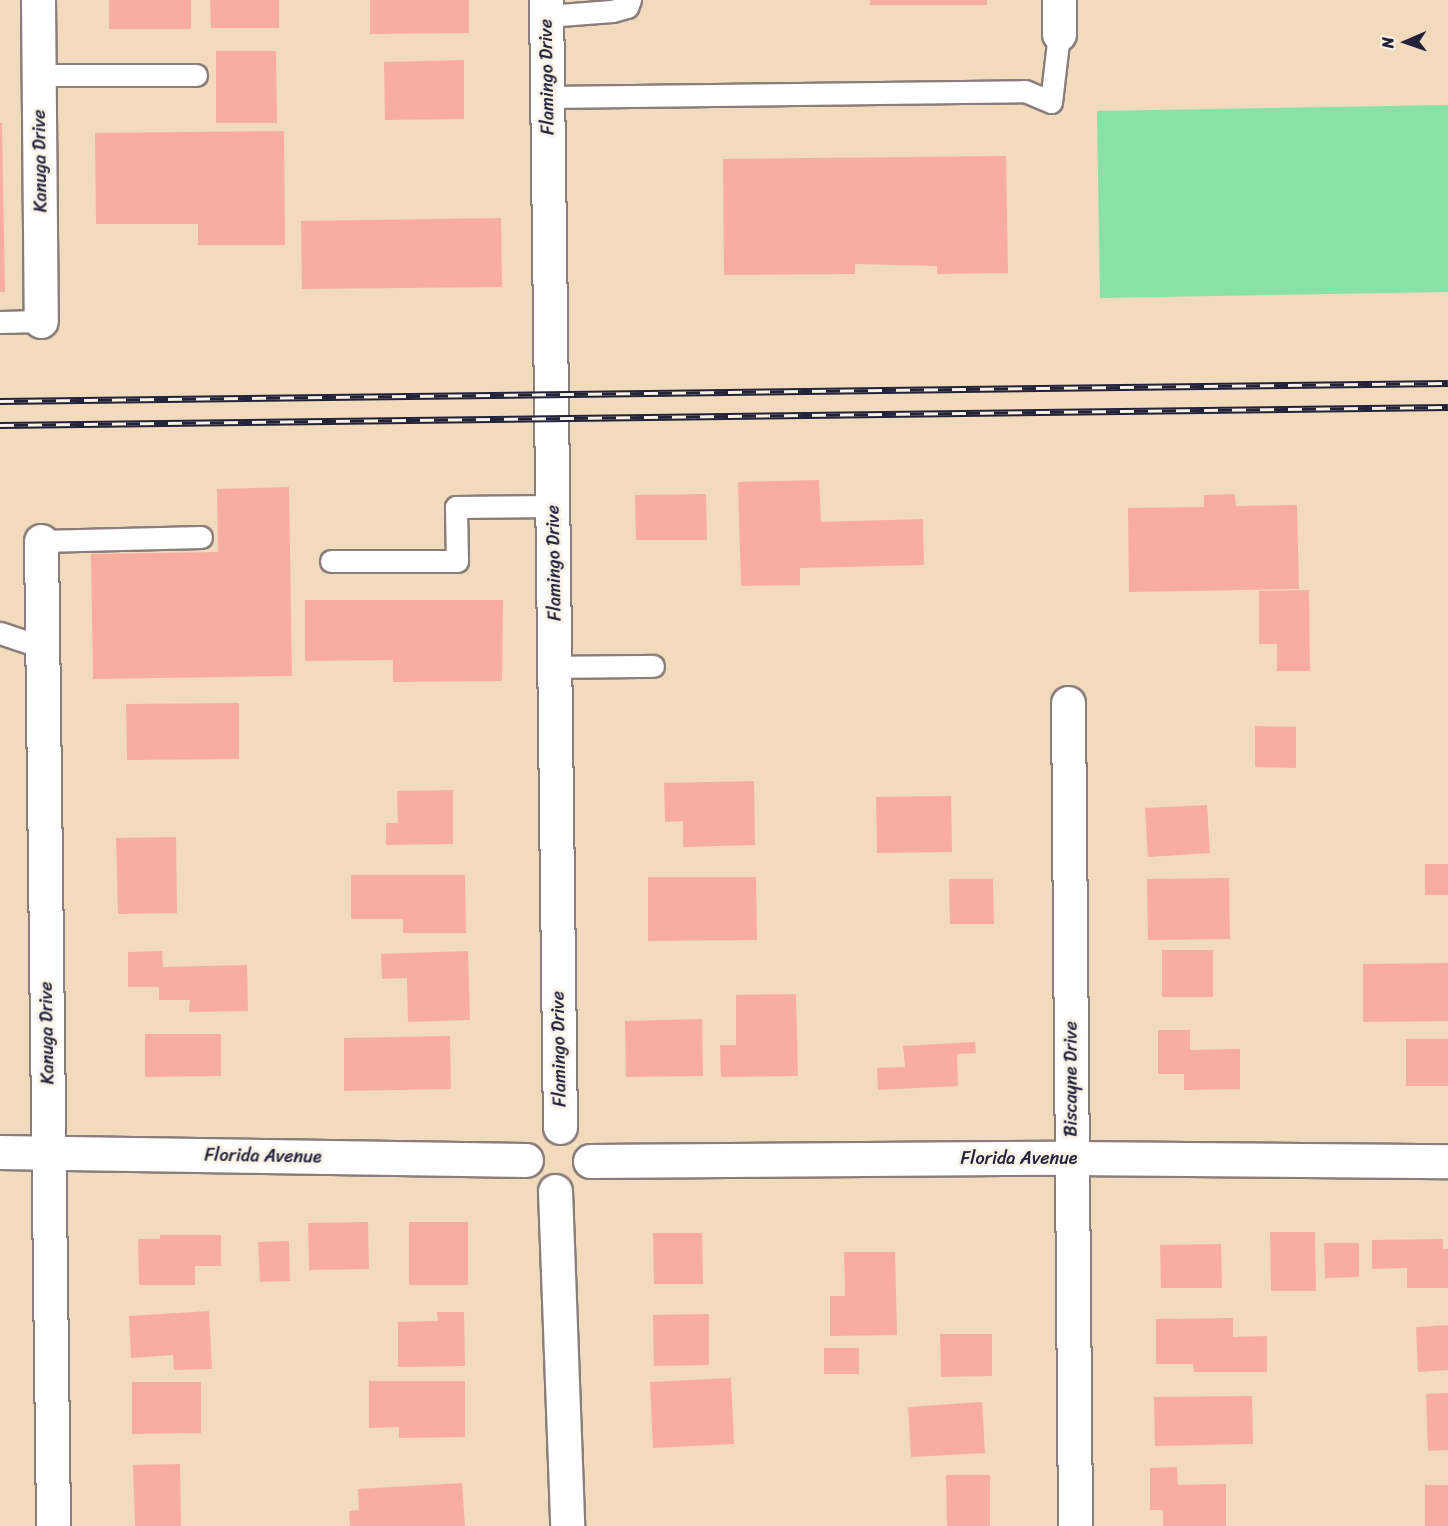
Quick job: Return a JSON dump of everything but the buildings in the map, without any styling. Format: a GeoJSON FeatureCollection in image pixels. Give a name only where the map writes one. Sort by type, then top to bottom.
{"type":"FeatureCollection","features":[{"type":"Feature","properties":{"kind":"street","name":"Kanuga Drive"},"geometry":{"type":"LineString","coordinates":[[38,0],[41,321]]}},
{"type":"Feature","properties":{"kind":"street"},"geometry":{"type":"LineString","coordinates":[[1059,0],[1059,34]]}},
{"type":"Feature","properties":{"kind":"street","name":"Flamingo Drive"},"geometry":{"type":"LineString","coordinates":[[547,8],[560,1127]]}},
{"type":"Feature","properties":{"kind":"street","name":"Kanuga Drive"},"geometry":{"type":"LineString","coordinates":[[41,541],[52,1526]]}},
{"type":"Feature","properties":{"kind":"street","name":"Biscayne Drive"},"geometry":{"type":"LineString","coordinates":[[1068,703],[1075,1526]]}},
{"type":"Feature","properties":{"kind":"street"},"geometry":{"type":"LineString","coordinates":[[560,1127],[578,1134],[585,1142],[590,1161],[582,1180],[566,1191],[555,1191],[531,1178],[526,1160],[527,1149],[540,1132],[560,1127]]}},
{"type":"Feature","properties":{"kind":"street","name":"Florida Avenue"},"geometry":{"type":"LineString","coordinates":[[0,1152],[526,1160]]}},
{"type":"Feature","properties":{"kind":"street","name":"Florida Avenue"},"geometry":{"type":"LineString","coordinates":[[590,1161],[1071,1158],[1448,1161]]}},
{"type":"Feature","properties":{"kind":"street"},"geometry":{"type":"LineString","coordinates":[[555,1191],[567,1526]]}},
{"type":"Feature","properties":{"kind":"lane"},"geometry":{"type":"LineString","coordinates":[[547,8],[612,11],[627,7],[630,0]]}},
{"type":"Feature","properties":{"kind":"lane"},"geometry":{"type":"LineString","coordinates":[[548,97],[1025,91],[1051,102],[1059,34]]}},
{"type":"Feature","properties":{"kind":"lane"},"geometry":{"type":"LineString","coordinates":[[39,75],[196,75]]}},
{"type":"Feature","properties":{"kind":"lane"},"geometry":{"type":"LineString","coordinates":[[0,322],[41,321]]}},
{"type":"Feature","properties":{"kind":"lane"},"geometry":{"type":"LineString","coordinates":[[331,561],[457,561],[456,507],[554,506]]}},
{"type":"Feature","properties":{"kind":"lane"},"geometry":{"type":"LineString","coordinates":[[41,541],[201,537]]}},
{"type":"Feature","properties":{"kind":"lane"},"geometry":{"type":"LineString","coordinates":[[0,633],[42,647]]}},
{"type":"Feature","properties":{"kind":"lane"},"geometry":{"type":"LineString","coordinates":[[555,667],[653,666]]}},
{"type":"Feature","properties":{"kind":"green space"},"geometry":{"type":"Polygon","coordinates":[[[1448,105],[1448,292],[1100,298],[1097,111],[1448,105]]]}},
{"type":"Feature","properties":{"kind":"railway"},"geometry":{"type":"LineString","coordinates":[[0,401],[1448,383]]}},
{"type":"Feature","properties":{"kind":"railway"},"geometry":{"type":"LineString","coordinates":[[0,425],[1448,407]]}}]}
